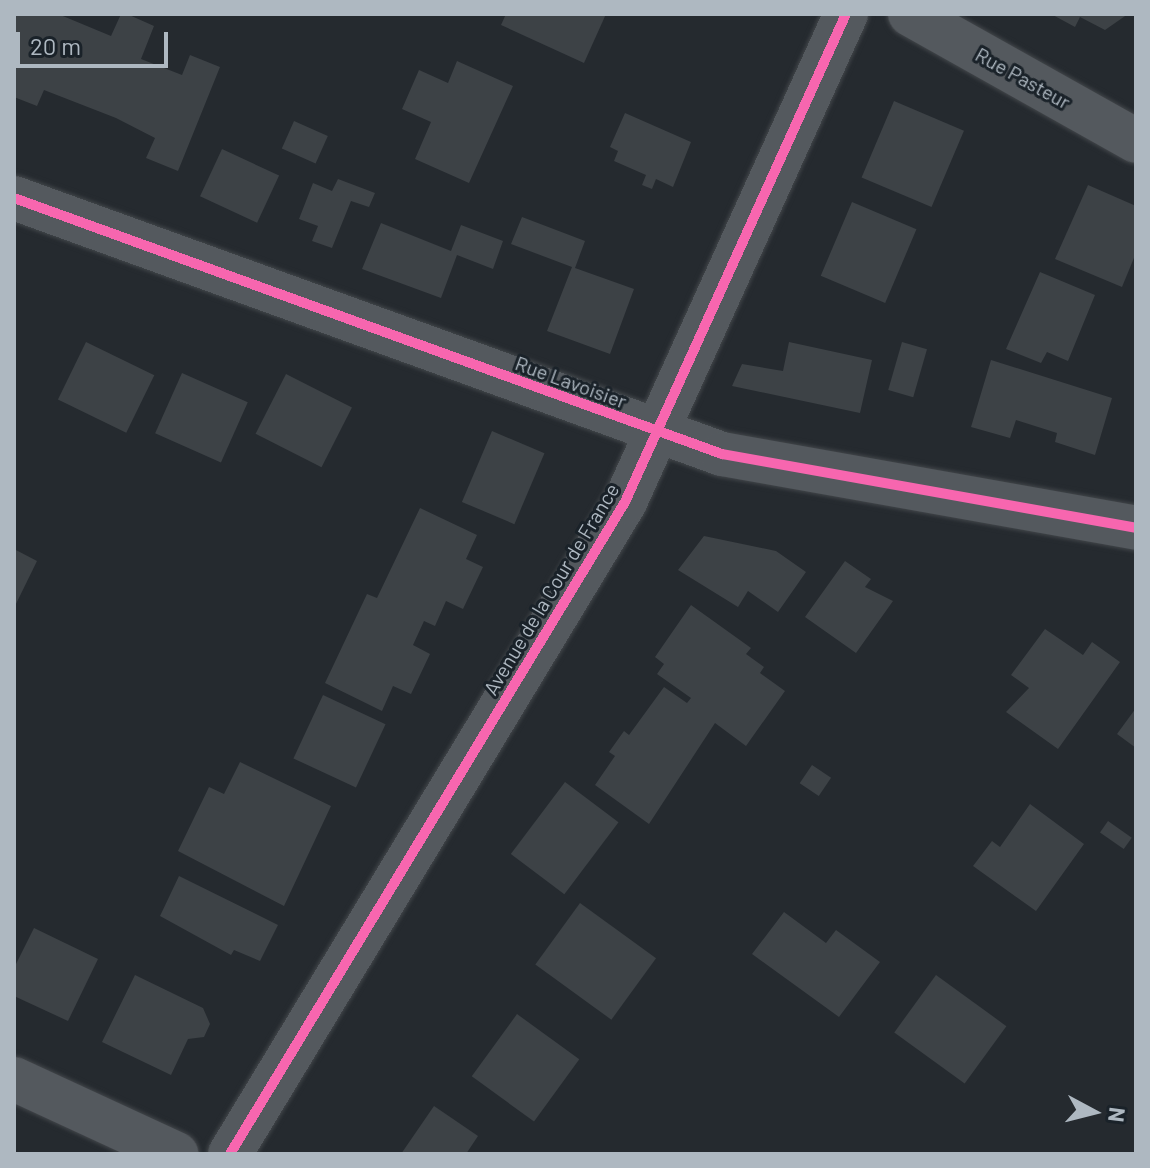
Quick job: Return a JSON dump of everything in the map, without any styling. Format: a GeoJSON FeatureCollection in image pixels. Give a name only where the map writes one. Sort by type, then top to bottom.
{"type":"FeatureCollection","features":[{"type":"Feature","properties":{"kind":"street","name":"Avenue de la Cour de France"},"geometry":{"type":"LineString","coordinates":[[230,1154],[625,502],[660,434],[846,14]]}},
{"type":"Feature","properties":{"kind":"street","name":"Rue Pasteur"},"geometry":{"type":"LineString","coordinates":[[910,14],[1136,141]]}},
{"type":"Feature","properties":{"kind":"street","name":"Rue Lavoisier"},"geometry":{"type":"LineString","coordinates":[[14,198],[722,454],[1136,528]]}},
{"type":"Feature","properties":{"kind":"street"},"geometry":{"type":"LineString","coordinates":[[14,1079],[176,1154]]}},
{"type":"Feature","properties":{"kind":"building"},"geometry":{"type":"Polygon","coordinates":[[[14,14],[58,14],[111,36],[121,14],[127,14],[154,26],[141,59],[182,75],[190,55],[220,67],[178,171],[146,158],[155,138],[116,118],[44,90],[37,106],[14,97],[14,14]]]}},
{"type":"Feature","properties":{"kind":"building"},"geometry":{"type":"Polygon","coordinates":[[[506,14],[606,14],[584,63],[501,25],[506,14]]]}},
{"type":"Feature","properties":{"kind":"building"},"geometry":{"type":"Polygon","coordinates":[[[1051,14],[1128,14],[1105,30],[1080,17],[1075,27],[1051,14]]]}},
{"type":"Feature","properties":{"kind":"building"},"geometry":{"type":"Polygon","coordinates":[[[457,61],[513,86],[469,183],[415,159],[431,122],[402,109],[419,70],[448,83],[457,61]]]}},
{"type":"Feature","properties":{"kind":"building"},"geometry":{"type":"Polygon","coordinates":[[[894,101],[964,131],[932,207],[862,177],[894,101]]]}},
{"type":"Feature","properties":{"kind":"building"},"geometry":{"type":"Polygon","coordinates":[[[625,113],[691,142],[673,187],[656,179],[652,189],[642,185],[646,175],[614,161],[618,151],[610,147],[625,113]]]}},
{"type":"Feature","properties":{"kind":"building"},"geometry":{"type":"Polygon","coordinates":[[[294,121],[328,136],[316,163],[282,148],[294,121]]]}},
{"type":"Feature","properties":{"kind":"building"},"geometry":{"type":"Polygon","coordinates":[[[222,149],[279,176],[257,223],[200,196],[222,149]]]}},
{"type":"Feature","properties":{"kind":"building"},"geometry":{"type":"Polygon","coordinates":[[[338,179],[375,193],[369,207],[351,201],[332,248],[312,241],[318,226],[299,219],[313,183],[332,191],[338,179]]]}},
{"type":"Feature","properties":{"kind":"building"},"geometry":{"type":"Polygon","coordinates":[[[1088,185],[1136,206],[1136,253],[1122,287],[1055,259],[1088,185]]]}},
{"type":"Feature","properties":{"kind":"building"},"geometry":{"type":"Polygon","coordinates":[[[852,202],[916,229],[885,303],[821,276],[852,202]]]}},
{"type":"Feature","properties":{"kind":"building"},"geometry":{"type":"Polygon","coordinates":[[[522,217],[585,241],[575,268],[634,289],[610,354],[547,331],[572,267],[511,244],[522,217]]]}},
{"type":"Feature","properties":{"kind":"building"},"geometry":{"type":"Polygon","coordinates":[[[381,223],[451,251],[461,225],[503,241],[493,269],[457,255],[441,298],[362,269],[381,223]]]}},
{"type":"Feature","properties":{"kind":"building"},"geometry":{"type":"Polygon","coordinates":[[[1040,272],[1095,295],[1068,361],[1047,352],[1041,363],[1006,349],[1040,272]]]}},
{"type":"Feature","properties":{"kind":"building"},"geometry":{"type":"Polygon","coordinates":[[[86,342],[154,375],[126,433],[58,400],[86,342]]]}},
{"type":"Feature","properties":{"kind":"building"},"geometry":{"type":"Polygon","coordinates":[[[789,342],[872,360],[860,413],[732,386],[742,364],[783,371],[789,342]]]}},
{"type":"Feature","properties":{"kind":"building"},"geometry":{"type":"Polygon","coordinates":[[[902,342],[927,349],[913,397],[888,390],[902,342]]]}},
{"type":"Feature","properties":{"kind":"building"},"geometry":{"type":"Polygon","coordinates":[[[991,360],[1112,398],[1095,455],[1055,442],[1057,433],[1016,420],[1010,438],[971,427],[991,360]]]}},
{"type":"Feature","properties":{"kind":"building"},"geometry":{"type":"Polygon","coordinates":[[[182,373],[248,402],[221,463],[155,433],[182,373]]]}},
{"type":"Feature","properties":{"kind":"building"},"geometry":{"type":"Polygon","coordinates":[[[286,374],[352,408],[322,467],[256,434],[286,374]]]}},
{"type":"Feature","properties":{"kind":"building"},"geometry":{"type":"Polygon","coordinates":[[[492,431],[544,453],[514,524],[462,502],[492,431]]]}},
{"type":"Feature","properties":{"kind":"building"},"geometry":{"type":"Polygon","coordinates":[[[420,508],[477,535],[466,559],[483,567],[463,609],[446,601],[435,626],[424,621],[413,645],[430,654],[411,694],[393,686],[382,711],[325,683],[367,594],[377,598],[420,508]]]}},
{"type":"Feature","properties":{"kind":"building"},"geometry":{"type":"Polygon","coordinates":[[[704,536],[776,551],[806,572],[778,612],[748,591],[738,607],[678,570],[704,536]]]}},
{"type":"Feature","properties":{"kind":"building"},"geometry":{"type":"Polygon","coordinates":[[[14,549],[37,561],[14,608],[14,549]]]}},
{"type":"Feature","properties":{"kind":"building"},"geometry":{"type":"Polygon","coordinates":[[[845,561],[871,579],[865,587],[893,601],[856,653],[805,617],[845,561]]]}},
{"type":"Feature","properties":{"kind":"building"},"geometry":{"type":"Polygon","coordinates":[[[691,605],[751,648],[746,654],[764,667],[760,673],[785,691],[746,746],[715,723],[649,824],[595,785],[615,756],[609,752],[624,731],[629,735],[664,687],[687,703],[691,698],[657,674],[664,664],[655,657],[691,605]]]}},
{"type":"Feature","properties":{"kind":"building"},"geometry":{"type":"Polygon","coordinates":[[[1045,629],[1083,655],[1092,642],[1120,662],[1058,749],[1006,712],[1029,688],[1011,675],[1045,629]]]}},
{"type":"Feature","properties":{"kind":"building"},"geometry":{"type":"Polygon","coordinates":[[[323,695],[386,724],[356,788],[293,758],[323,695]]]}},
{"type":"Feature","properties":{"kind":"building"},"geometry":{"type":"Polygon","coordinates":[[[1136,708],[1136,748],[1117,734],[1136,708]]]}},
{"type":"Feature","properties":{"kind":"building"},"geometry":{"type":"Polygon","coordinates":[[[240,762],[331,806],[284,906],[178,851],[209,787],[224,794],[240,762]]]}},
{"type":"Feature","properties":{"kind":"building"},"geometry":{"type":"Polygon","coordinates":[[[812,765],[831,778],[819,796],[800,783],[812,765]]]}},
{"type":"Feature","properties":{"kind":"building"},"geometry":{"type":"Polygon","coordinates":[[[565,782],[619,822],[564,894],[511,854],[565,782]]]}},
{"type":"Feature","properties":{"kind":"building"},"geometry":{"type":"Polygon","coordinates":[[[1030,804],[1084,844],[1036,911],[973,866],[992,841],[1000,847],[1030,804]]]}},
{"type":"Feature","properties":{"kind":"building"},"geometry":{"type":"Polygon","coordinates":[[[1108,821],[1132,838],[1124,849],[1100,832],[1108,821]]]}},
{"type":"Feature","properties":{"kind":"building"},"geometry":{"type":"Polygon","coordinates":[[[179,876],[278,925],[260,961],[234,950],[231,955],[160,916],[179,876]]]}},
{"type":"Feature","properties":{"kind":"building"},"geometry":{"type":"Polygon","coordinates":[[[580,903],[656,958],[611,1020],[535,964],[580,903]]]}},
{"type":"Feature","properties":{"kind":"building"},"geometry":{"type":"Polygon","coordinates":[[[784,912],[826,943],[836,930],[880,962],[839,1017],[752,954],[784,912]]]}},
{"type":"Feature","properties":{"kind":"building"},"geometry":{"type":"Polygon","coordinates":[[[34,928],[98,959],[68,1021],[14,996],[14,968],[34,928]]]}},
{"type":"Feature","properties":{"kind":"building"},"geometry":{"type":"Polygon","coordinates":[[[135,975],[203,1008],[210,1024],[204,1037],[188,1039],[171,1075],[102,1042],[135,975]]]}},
{"type":"Feature","properties":{"kind":"building"},"geometry":{"type":"Polygon","coordinates":[[[936,975],[1006,1026],[965,1084],[894,1032],[936,975]]]}},
{"type":"Feature","properties":{"kind":"building"},"geometry":{"type":"Polygon","coordinates":[[[517,1014],[579,1059],[534,1122],[472,1076],[517,1014]]]}},
{"type":"Feature","properties":{"kind":"building"},"geometry":{"type":"Polygon","coordinates":[[[434,1106],[478,1136],[466,1154],[401,1154],[434,1106]]]}},
{"type":"Feature","properties":{"kind":"cycle path"},"geometry":{"type":"LineString","coordinates":[[230,1154],[625,502],[846,14]]}},
{"type":"Feature","properties":{"kind":"cycle path"},"geometry":{"type":"LineString","coordinates":[[14,198],[722,454],[1136,528]]}}]}
